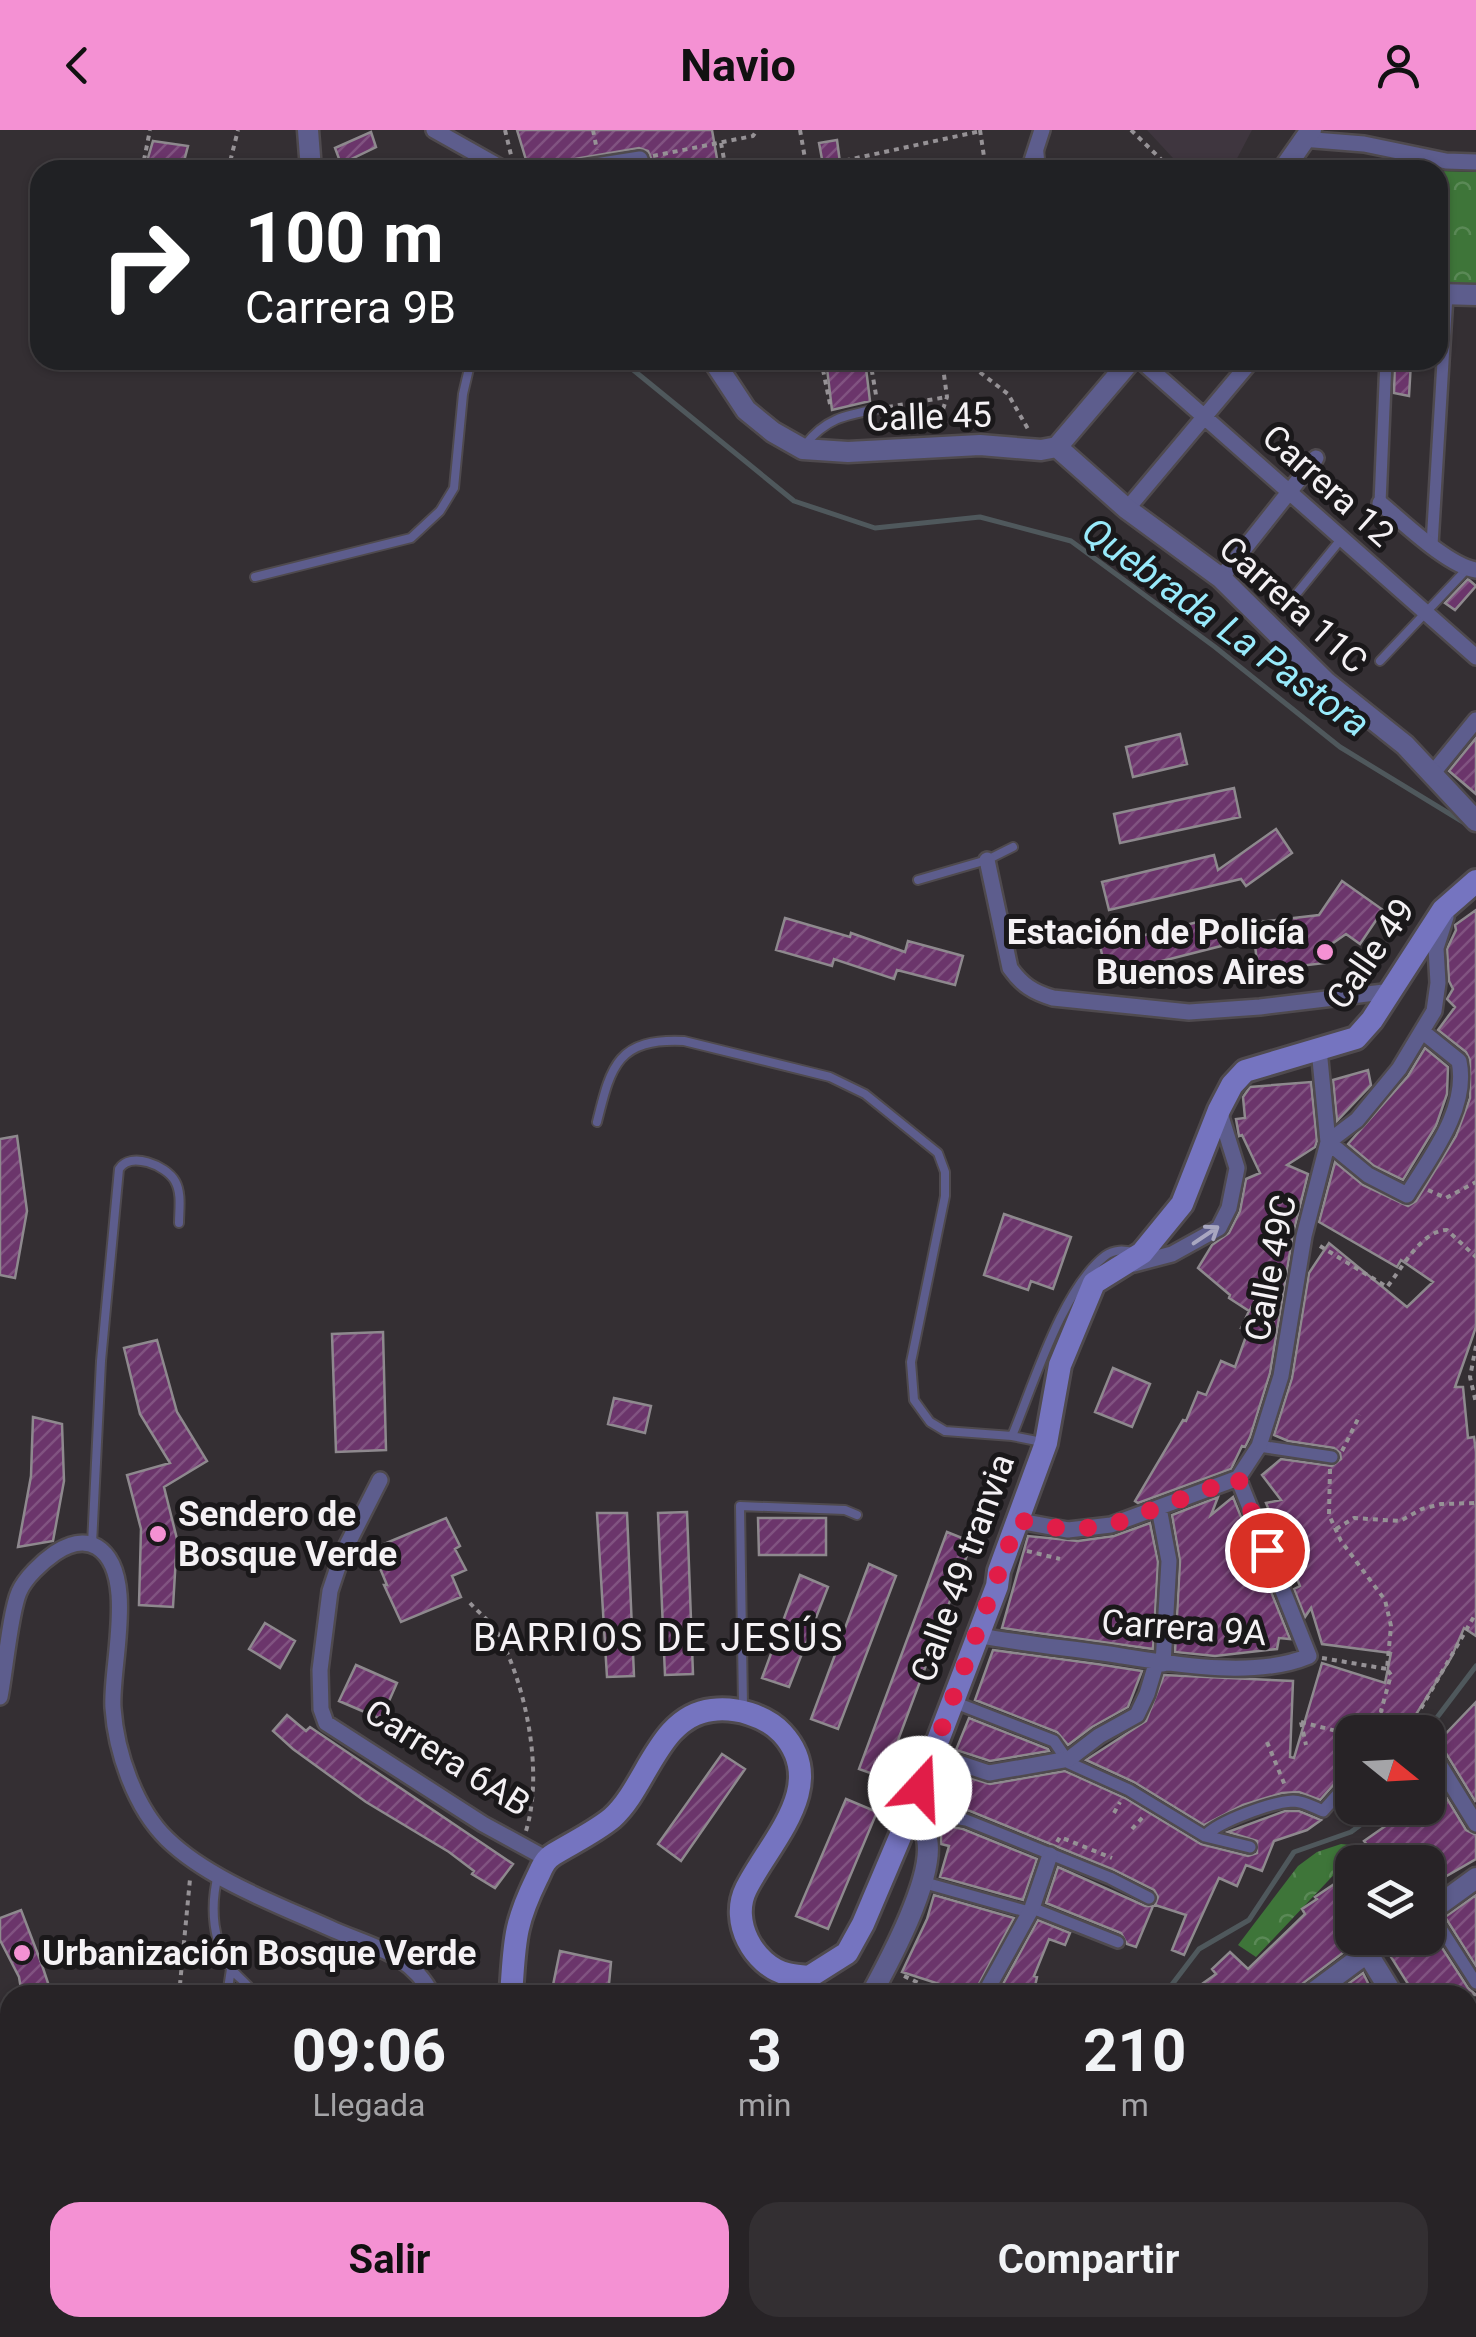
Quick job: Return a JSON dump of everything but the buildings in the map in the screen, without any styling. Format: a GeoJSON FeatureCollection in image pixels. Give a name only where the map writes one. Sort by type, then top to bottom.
{"type":"FeatureCollection","features":[{"type":"Feature","properties":{"kind":"main road","name":"Calle 49"},"geometry":{"type":"LineString","coordinates":[[1116,1268],[1142,1253],[1182,1204],[1232,1085],[1245,1072],[1356,1038],[1392,991],[1444,910],[1476,881]]}},
{"type":"Feature","properties":{"kind":"main road","name":"Calle 49 tranvia"},"geometry":{"type":"LineString","coordinates":[[743,1712],[780,1730],[792,1748],[800,1790],[790,1818],[744,1892],[741,1917],[748,1941],[763,1961],[784,1974],[809,1977],[847,1952],[864,1924],[997,1586],[1046,1442],[1060,1365],[1094,1283],[1116,1268]]}},
{"type":"Feature","properties":{"kind":"main road"},"geometry":{"type":"LineString","coordinates":[[512,1985],[518,1920],[546,1859],[612,1818],[639,1783],[666,1736],[691,1716],[710,1710],[743,1712]]}},
{"type":"Feature","properties":{"kind":"street"},"geometry":{"type":"LineString","coordinates":[[308,130],[310,160]]}},
{"type":"Feature","properties":{"kind":"street"},"geometry":{"type":"LineString","coordinates":[[434,130],[501,160]]}},
{"type":"Feature","properties":{"kind":"street"},"geometry":{"type":"LineString","coordinates":[[1289,160],[1306,134],[1426,158],[1474,158]]}},
{"type":"Feature","properties":{"kind":"street"},"geometry":{"type":"LineString","coordinates":[[634,160],[640,159]]}},
{"type":"Feature","properties":{"kind":"street"},"geometry":{"type":"LineString","coordinates":[[1448,295],[1476,295]]}},
{"type":"Feature","properties":{"kind":"street"},"geometry":{"type":"LineString","coordinates":[[720,370],[746,410],[803,449]]}},
{"type":"Feature","properties":{"kind":"street"},"geometry":{"type":"LineString","coordinates":[[1049,448],[1122,370]]}},
{"type":"Feature","properties":{"kind":"street","name":"Carrera 12"},"geometry":{"type":"LineString","coordinates":[[1151,370],[1476,657]]}},
{"type":"Feature","properties":{"kind":"street"},"geometry":{"type":"LineString","coordinates":[[1126,509],[1243,370]]}},
{"type":"Feature","properties":{"kind":"street"},"geometry":{"type":"LineString","coordinates":[[1386,370],[1380,503],[1432,545],[1471,569]]}},
{"type":"Feature","properties":{"kind":"street"},"geometry":{"type":"LineString","coordinates":[[1432,545],[1439,370]]}},
{"type":"Feature","properties":{"kind":"street","name":"Calle 45"},"geometry":{"type":"LineString","coordinates":[[803,449],[848,452],[980,445],[1049,448]]}},
{"type":"Feature","properties":{"kind":"street","name":"Carrera 11C"},"geometry":{"type":"LineString","coordinates":[[1049,448],[1222,578],[1326,682],[1405,745],[1476,820]]}},
{"type":"Feature","properties":{"kind":"street"},"geometry":{"type":"LineString","coordinates":[[1222,578],[1316,458]]}},
{"type":"Feature","properties":{"kind":"street"},"geometry":{"type":"LineString","coordinates":[[1432,774],[1476,720]]}},
{"type":"Feature","properties":{"kind":"street"},"geometry":{"type":"LineString","coordinates":[[987,860],[1010,968],[1033,992],[1052,998],[1189,1012],[1392,991]]}},
{"type":"Feature","properties":{"kind":"street"},"geometry":{"type":"LineString","coordinates":[[1328,1142],[1357,1120],[1398,1069],[1434,1011],[1438,983],[1436,948],[1447,918],[1444,910]]}},
{"type":"Feature","properties":{"kind":"street"},"geometry":{"type":"LineString","coordinates":[[1319,1049],[1328,1142],[1368,1174],[1411,1189],[1442,1139],[1462,1085],[1459,1060],[1423,1032]]}},
{"type":"Feature","properties":{"kind":"street"},"geometry":{"type":"LineString","coordinates":[[1116,1268],[1172,1254],[1219,1228],[1229,1208],[1237,1168],[1219,1110]]}},
{"type":"Feature","properties":{"kind":"street","name":"Calle 49C"},"geometry":{"type":"LineString","coordinates":[[1238,1478],[1259,1446],[1281,1376],[1304,1236],[1328,1142]]}},
{"type":"Feature","properties":{"kind":"street"},"geometry":{"type":"LineString","coordinates":[[1259,1446],[1332,1457]]}},
{"type":"Feature","properties":{"kind":"street"},"geometry":{"type":"LineString","coordinates":[[1018,1520],[1068,1530],[1111,1525],[1238,1478],[1309,1656]]}},
{"type":"Feature","properties":{"kind":"street","name":"Carrera 6AB"},"geometry":{"type":"LineString","coordinates":[[380,1480],[342,1555],[330,1591],[320,1670],[320,1710],[326,1723],[546,1859]]}},
{"type":"Feature","properties":{"kind":"street"},"geometry":{"type":"LineString","coordinates":[[932,1754],[989,1772],[1069,1760],[1099,1736],[1137,1715],[1159,1664],[1169,1561],[1159,1508]]}},
{"type":"Feature","properties":{"kind":"street"},"geometry":{"type":"LineString","coordinates":[[0,1697],[18,1593],[51,1556],[70,1544],[92,1544],[106,1554],[116,1574],[118,1628],[113,1707],[124,1762],[143,1809],[166,1839],[192,1860],[395,1955],[414,1968],[425,1985]]}},
{"type":"Feature","properties":{"kind":"street"},"geometry":{"type":"LineString","coordinates":[[0,1590],[18,1593]]}},
{"type":"Feature","properties":{"kind":"street","name":"Carrera 9A"},"geometry":{"type":"LineString","coordinates":[[976,1635],[1159,1664],[1265,1667],[1291,1664],[1309,1656]]}},
{"type":"Feature","properties":{"kind":"street"},"geometry":{"type":"LineString","coordinates":[[951,1701],[1054,1741],[1069,1763],[1129,1790],[1205,1836],[1250,1847]]}},
{"type":"Feature","properties":{"kind":"street"},"geometry":{"type":"LineString","coordinates":[[1445,1774],[1476,1824]]}},
{"type":"Feature","properties":{"kind":"street"},"geometry":{"type":"LineString","coordinates":[[1205,1836],[1215,1825],[1291,1801],[1305,1802],[1323,1811],[1335,1797]]}},
{"type":"Feature","properties":{"kind":"street"},"geometry":{"type":"LineString","coordinates":[[911,1811],[966,1820],[1110,1878],[1149,1898]]}},
{"type":"Feature","properties":{"kind":"street"},"geometry":{"type":"LineString","coordinates":[[876,1985],[929,1858],[926,1834],[911,1811]]}},
{"type":"Feature","properties":{"kind":"street"},"geometry":{"type":"LineString","coordinates":[[989,1985],[1030,1910],[1050,1855]]}},
{"type":"Feature","properties":{"kind":"street"},"geometry":{"type":"LineString","coordinates":[[1445,1900],[1476,1878]]}},
{"type":"Feature","properties":{"kind":"street"},"geometry":{"type":"LineString","coordinates":[[922,1882],[1030,1910],[1118,1942]]}},
{"type":"Feature","properties":{"kind":"street"},"geometry":{"type":"LineString","coordinates":[[1445,1936],[1476,1983]]}},
{"type":"Feature","properties":{"kind":"street"},"geometry":{"type":"LineString","coordinates":[[1323,1985],[1361,1955]]}},
{"type":"Feature","properties":{"kind":"street"},"geometry":{"type":"LineString","coordinates":[[1369,1955],[1388,1985]]}},
{"type":"Feature","properties":{"kind":"lane"},"geometry":{"type":"LineString","coordinates":[[255,577],[411,538],[423,530],[454,488],[462,394],[468,370]]}},
{"type":"Feature","properties":{"kind":"lane"},"geometry":{"type":"LineString","coordinates":[[803,449],[818,428],[833,418],[878,409]]}},
{"type":"Feature","properties":{"kind":"lane"},"geometry":{"type":"LineString","coordinates":[[1298,592],[1342,538]]}},
{"type":"Feature","properties":{"kind":"lane"},"geometry":{"type":"LineString","coordinates":[[1380,661],[1471,569]]}},
{"type":"Feature","properties":{"kind":"lane"},"geometry":{"type":"LineString","coordinates":[[918,880],[987,860],[1013,847]]}},
{"type":"Feature","properties":{"kind":"lane"},"geometry":{"type":"LineString","coordinates":[[597,1122],[616,1063],[629,1052],[668,1040],[684,1040],[830,1078],[864,1094],[938,1153],[946,1172],[933,1263],[911,1362],[914,1400],[930,1422],[945,1431],[1046,1442]]}},
{"type":"Feature","properties":{"kind":"lane"},"geometry":{"type":"LineString","coordinates":[[92,1544],[101,1361],[119,1169],[124,1162],[132,1158],[164,1170],[174,1179],[180,1193],[179,1223]]}},
{"type":"Feature","properties":{"kind":"lane"},"geometry":{"type":"LineString","coordinates":[[1012,1436],[1069,1298],[1106,1255],[1121,1249],[1142,1253]]}},
{"type":"Feature","properties":{"kind":"lane"},"geometry":{"type":"LineString","coordinates":[[743,1712],[740,1506],[845,1510],[857,1515]]}},
{"type":"Feature","properties":{"kind":"lane"},"geometry":{"type":"LineString","coordinates":[[218,1875],[212,1898],[214,1922],[231,1969],[246,1985]]}},
{"type":"Feature","properties":{"kind":"lane"},"geometry":{"type":"LineString","coordinates":[[229,1985],[231,1969]]}},
{"type":"Feature","properties":{"kind":"path"},"geometry":{"type":"LineString","coordinates":[[144,160],[150,130]]}},
{"type":"Feature","properties":{"kind":"path"},"geometry":{"type":"LineString","coordinates":[[230,160],[238,130]]}},
{"type":"Feature","properties":{"kind":"path"},"geometry":{"type":"LineString","coordinates":[[506,130],[508,160]]}},
{"type":"Feature","properties":{"kind":"path"},"geometry":{"type":"LineString","coordinates":[[640,159],[752,136],[757,130]]}},
{"type":"Feature","properties":{"kind":"path"},"geometry":{"type":"LineString","coordinates":[[800,130],[805,160]]}},
{"type":"Feature","properties":{"kind":"path"},"geometry":{"type":"LineString","coordinates":[[1130,130],[1162,160]]}},
{"type":"Feature","properties":{"kind":"path"},"geometry":{"type":"LineString","coordinates":[[851,160],[980,131],[984,160]]}},
{"type":"Feature","properties":{"kind":"path"},"geometry":{"type":"LineString","coordinates":[[721,143],[724,160]]}},
{"type":"Feature","properties":{"kind":"path"},"geometry":{"type":"LineString","coordinates":[[822,370],[833,418]]}},
{"type":"Feature","properties":{"kind":"path"},"geometry":{"type":"LineString","coordinates":[[872,370],[878,409],[946,397]]}},
{"type":"Feature","properties":{"kind":"path"},"geometry":{"type":"LineString","coordinates":[[934,446],[946,397],[943,370]]}},
{"type":"Feature","properties":{"kind":"path"},"geometry":{"type":"LineString","coordinates":[[977,370],[1008,394],[1049,448]]}},
{"type":"Feature","properties":{"kind":"path"},"geometry":{"type":"LineString","coordinates":[[1411,1189],[1446,1198],[1476,1182]]}},
{"type":"Feature","properties":{"kind":"path"},"geometry":{"type":"LineString","coordinates":[[1304,1236],[1388,1287],[1436,1231],[1447,1230],[1476,1257]]}},
{"type":"Feature","properties":{"kind":"path"},"geometry":{"type":"LineString","coordinates":[[1257,1297],[1250,1312],[1287,1330]]}},
{"type":"Feature","properties":{"kind":"path"},"geometry":{"type":"LineString","coordinates":[[1476,1346],[1470,1377],[1476,1403]]}},
{"type":"Feature","properties":{"kind":"path"},"geometry":{"type":"LineString","coordinates":[[1360,1414],[1341,1453],[1332,1457],[1328,1493],[1336,1529],[1386,1600],[1391,1626],[1387,1669],[1391,1674],[1382,1710]]}},
{"type":"Feature","properties":{"kind":"path"},"geometry":{"type":"LineString","coordinates":[[1336,1529],[1354,1518],[1400,1521],[1442,1504],[1476,1504]]}},
{"type":"Feature","properties":{"kind":"path"},"geometry":{"type":"LineString","coordinates":[[1009,1544],[1060,1559]]}},
{"type":"Feature","properties":{"kind":"path"},"geometry":{"type":"LineString","coordinates":[[470,1602],[496,1630],[530,1716],[529,1820],[522,1845]]}},
{"type":"Feature","properties":{"kind":"path"},"geometry":{"type":"LineString","coordinates":[[1416,1715],[1476,1613]]}},
{"type":"Feature","properties":{"kind":"path","name":"Carrera 9A"},"geometry":{"type":"LineString","coordinates":[[1309,1656],[1387,1669]]}},
{"type":"Feature","properties":{"kind":"path"},"geometry":{"type":"LineString","coordinates":[[1306,1745],[1301,1722],[1335,1730]]}},
{"type":"Feature","properties":{"kind":"path"},"geometry":{"type":"LineString","coordinates":[[1267,1742],[1291,1801]]}},
{"type":"Feature","properties":{"kind":"path"},"geometry":{"type":"LineString","coordinates":[[1132,1830],[1153,1806]]}},
{"type":"Feature","properties":{"kind":"path"},"geometry":{"type":"LineString","coordinates":[[1050,1855],[1060,1837],[1112,1858]]}},
{"type":"Feature","properties":{"kind":"path"},"geometry":{"type":"LineString","coordinates":[[181,1985],[192,1860]]}},
{"type":"Feature","properties":{"kind":"path"},"geometry":{"type":"LineString","coordinates":[[886,1967],[923,1985]]}},
{"type":"Feature","properties":{"kind":"shaded area"},"geometry":{"type":"Polygon","coordinates":[[[1147,130],[1252,130],[1236,160],[1175,160],[1147,130]]]}},
{"type":"Feature","properties":{"kind":"green space"},"geometry":{"type":"Polygon","coordinates":[[[1448,171],[1476,172],[1476,285],[1448,285],[1448,171]]]}},
{"type":"Feature","properties":{"kind":"green space"},"geometry":{"type":"Polygon","coordinates":[[[1335,1846],[1335,1873],[1256,1957],[1238,1945],[1298,1866],[1317,1852],[1335,1846]]]}},
{"type":"Feature","properties":{"kind":"waterway","name":"Quebrada La Pastora"},"geometry":{"type":"LineString","coordinates":[[633,370],[794,501],[875,528],[980,517],[1071,541],[1215,647],[1340,747],[1468,825]]}},
{"type":"Feature","properties":{"kind":"waterway"},"geometry":{"type":"LineString","coordinates":[[1439,1715],[1476,1666]]}},
{"type":"Feature","properties":{"kind":"waterway"},"geometry":{"type":"LineString","coordinates":[[1172,1985],[1199,1949],[1249,1920],[1294,1852],[1360,1825]]}},
{"type":"Feature","properties":{"kind":"place","name":"Estación de Policía Buenos Aires"},"geometry":{"type":"Point","coordinates":[1325,952]}},
{"type":"Feature","properties":{"kind":"place","name":"Sendero de Bosque Verde"},"geometry":{"type":"Point","coordinates":[158,1534]}},
{"type":"Feature","properties":{"kind":"place","name":"Urbanización Bosque Verde"},"geometry":{"type":"Point","coordinates":[22,1953]}},
{"type":"Feature","properties":{"kind":"district","name":"BARRIOS DE JESÚS"},"geometry":{"type":"Point","coordinates":[659,1638]}},
{"type":"Feature","properties":{"kind":"route"},"geometry":{"type":"LineString","coordinates":[[920,1788],[1018,1520],[1068,1530],[1111,1525],[1238,1478],[1267,1550]]}}]}
